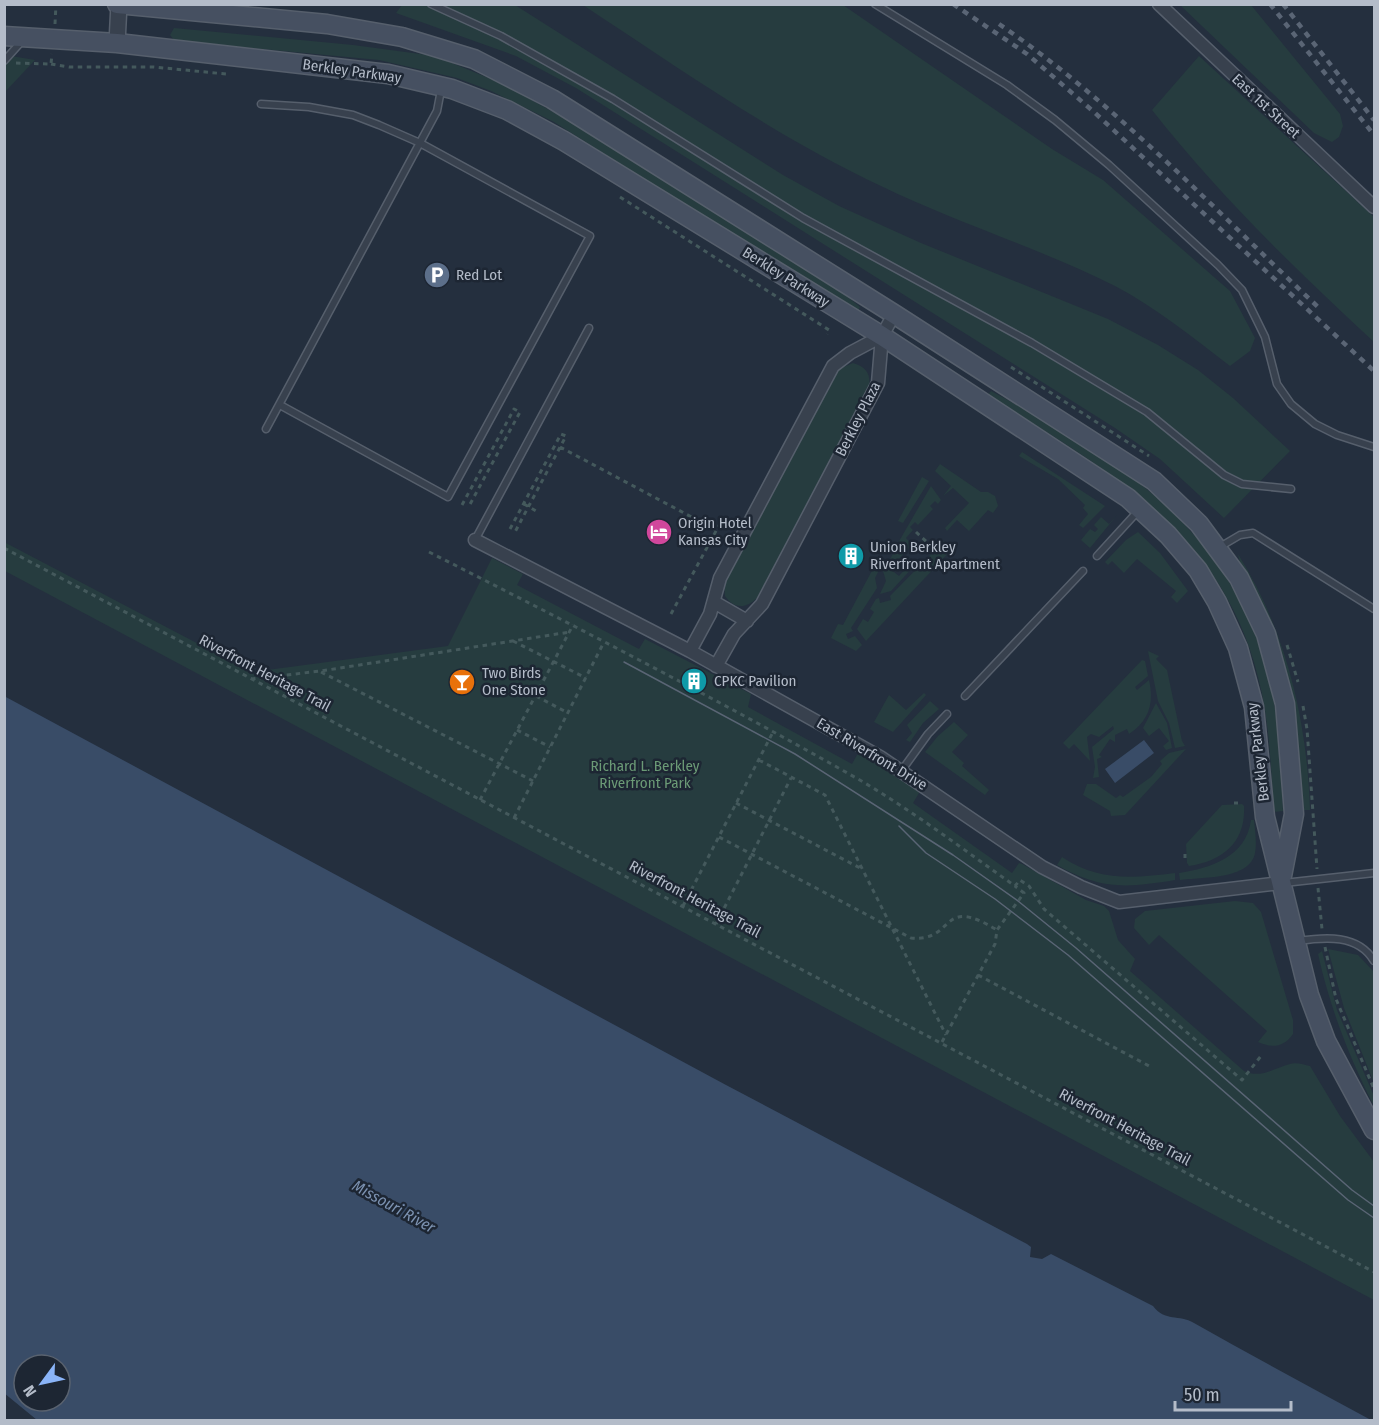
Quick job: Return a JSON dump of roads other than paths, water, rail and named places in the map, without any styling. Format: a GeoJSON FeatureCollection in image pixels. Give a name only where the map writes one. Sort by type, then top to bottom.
{"type":"FeatureCollection","features":[{"type":"Feature","properties":{"kind":"main road","name":"Berkley Parkway"},"geometry":{"type":"LineString","coordinates":[[119,5],[327,24],[402,37],[474,59],[552,99],[1154,481],[1199,524],[1239,578],[1266,634],[1285,704],[1294,814],[1280,883]]}},
{"type":"Feature","properties":{"kind":"main road","name":"Berkley Parkway"},"geometry":{"type":"LineString","coordinates":[[4,36],[117,44],[388,74],[441,86],[507,110],[564,141],[882,336],[1094,474],[1140,509],[1168,535],[1198,570],[1217,602],[1238,648],[1254,706],[1265,817],[1309,995],[1326,1041],[1374,1130]]}},
{"type":"Feature","properties":{"kind":"street","name":"East 1st Street"},"geometry":{"type":"LineString","coordinates":[[1159,4],[1374,207]]}},
{"type":"Feature","properties":{"kind":"street"},"geometry":{"type":"LineString","coordinates":[[117,44],[119,5]]}},
{"type":"Feature","properties":{"kind":"street"},"geometry":{"type":"LineString","coordinates":[[690,651],[710,614],[720,578],[833,366],[850,353],[882,336],[894,314]]}},
{"type":"Feature","properties":{"kind":"street","name":"Berkley Plaza"},"geometry":{"type":"LineString","coordinates":[[716,666],[734,634],[762,604],[878,383],[882,336]]}},
{"type":"Feature","properties":{"kind":"street","name":"East Riverfront Drive"},"geometry":{"type":"LineString","coordinates":[[475,540],[690,651],[902,770],[1042,867],[1081,887],[1119,902],[1280,883]]}},
{"type":"Feature","properties":{"kind":"street"},"geometry":{"type":"LineString","coordinates":[[714,602],[747,621]]}},
{"type":"Feature","properties":{"kind":"lane"},"geometry":{"type":"LineString","coordinates":[[431,4],[501,36],[613,99],[803,218],[1032,343],[1147,412],[1224,475],[1242,484],[1291,489]]}},
{"type":"Feature","properties":{"kind":"lane"},"geometry":{"type":"LineString","coordinates":[[875,4],[1007,85],[1055,120],[1109,165],[1242,290],[1265,337],[1277,384],[1291,404],[1315,424],[1337,435],[1374,447]]}},
{"type":"Feature","properties":{"kind":"lane"},"geometry":{"type":"LineString","coordinates":[[4,61],[24,38]]}},
{"type":"Feature","properties":{"kind":"lane"},"geometry":{"type":"LineString","coordinates":[[266,429],[437,111],[441,86]]}},
{"type":"Feature","properties":{"kind":"lane"},"geometry":{"type":"LineString","coordinates":[[261,105],[309,107],[353,115],[420,143],[590,236],[448,497],[280,405]]}},
{"type":"Feature","properties":{"kind":"lane"},"geometry":{"type":"LineString","coordinates":[[475,540],[589,328]]}},
{"type":"Feature","properties":{"kind":"lane"},"geometry":{"type":"LineString","coordinates":[[1096,556],[1140,509]]}},
{"type":"Feature","properties":{"kind":"lane"},"geometry":{"type":"LineString","coordinates":[[1217,549],[1240,535],[1253,533],[1374,609]]}},
{"type":"Feature","properties":{"kind":"lane"},"geometry":{"type":"LineString","coordinates":[[965,696],[1083,571]]}},
{"type":"Feature","properties":{"kind":"lane"},"geometry":{"type":"LineString","coordinates":[[902,770],[928,734],[947,714]]}},
{"type":"Feature","properties":{"kind":"lane"},"geometry":{"type":"LineString","coordinates":[[1280,883],[1374,873]]}},
{"type":"Feature","properties":{"kind":"lane"},"geometry":{"type":"LineString","coordinates":[[1295,941],[1323,938],[1345,939],[1358,945],[1374,961]]}},
{"type":"Feature","properties":{"kind":"water","name":"Missouri River"},"geometry":{"type":"Polygon","coordinates":[[[4,696],[726,1085],[1027,1244],[1031,1247],[1030,1257],[1042,1259],[1051,1254],[1153,1306],[1162,1314],[1194,1323],[1371,1420],[37,1420],[28,1413],[72,1413],[72,1353],[12,1353],[12,1400],[4,1393],[4,696]]]}},
{"type":"Feature","properties":{"kind":"water"},"geometry":{"type":"Polygon","coordinates":[[[1144,740],[1154,753],[1115,783],[1105,769],[1144,740]]]}},
{"type":"Feature","properties":{"kind":"tram line"},"geometry":{"type":"LineString","coordinates":[[624,662],[795,754],[953,855],[1018,901],[1076,948],[1352,1190],[1374,1206]]}},
{"type":"Feature","properties":{"kind":"tram line"},"geometry":{"type":"LineString","coordinates":[[899,826],[926,853],[995,899],[1068,955],[1348,1200],[1374,1218]]}},
{"type":"Feature","properties":{"kind":"railway"},"geometry":{"type":"LineString","coordinates":[[953,4],[1027,54],[1094,112],[1374,371]]}},
{"type":"Feature","properties":{"kind":"railway"},"geometry":{"type":"LineString","coordinates":[[1270,4],[1374,135]]}},
{"type":"Feature","properties":{"kind":"railway"},"geometry":{"type":"LineString","coordinates":[[1283,4],[1374,120]]}},
{"type":"Feature","properties":{"kind":"railway"},"geometry":{"type":"LineString","coordinates":[[999,24],[1042,55],[1124,123],[1318,307]]}},
{"type":"Feature","properties":{"kind":"place","name":"Red Lot"},"geometry":{"type":"Point","coordinates":[437,275]}},
{"type":"Feature","properties":{"kind":"place","name":"Origin Hotel Kansas City"},"geometry":{"type":"Point","coordinates":[659,532]}},
{"type":"Feature","properties":{"kind":"place","name":"Union Berkley Riverfront Apartment"},"geometry":{"type":"Point","coordinates":[851,556]}},
{"type":"Feature","properties":{"kind":"place","name":"CPKC Pavilion"},"geometry":{"type":"Point","coordinates":[694,681]}},
{"type":"Feature","properties":{"kind":"place","name":"Two Birds One Stone"},"geometry":{"type":"Point","coordinates":[462,682]}},
{"type":"Feature","properties":{"kind":"park label","name":"Richard L. Berkley Riverfront Park"},"geometry":{"type":"Point","coordinates":[645,774]}}]}
